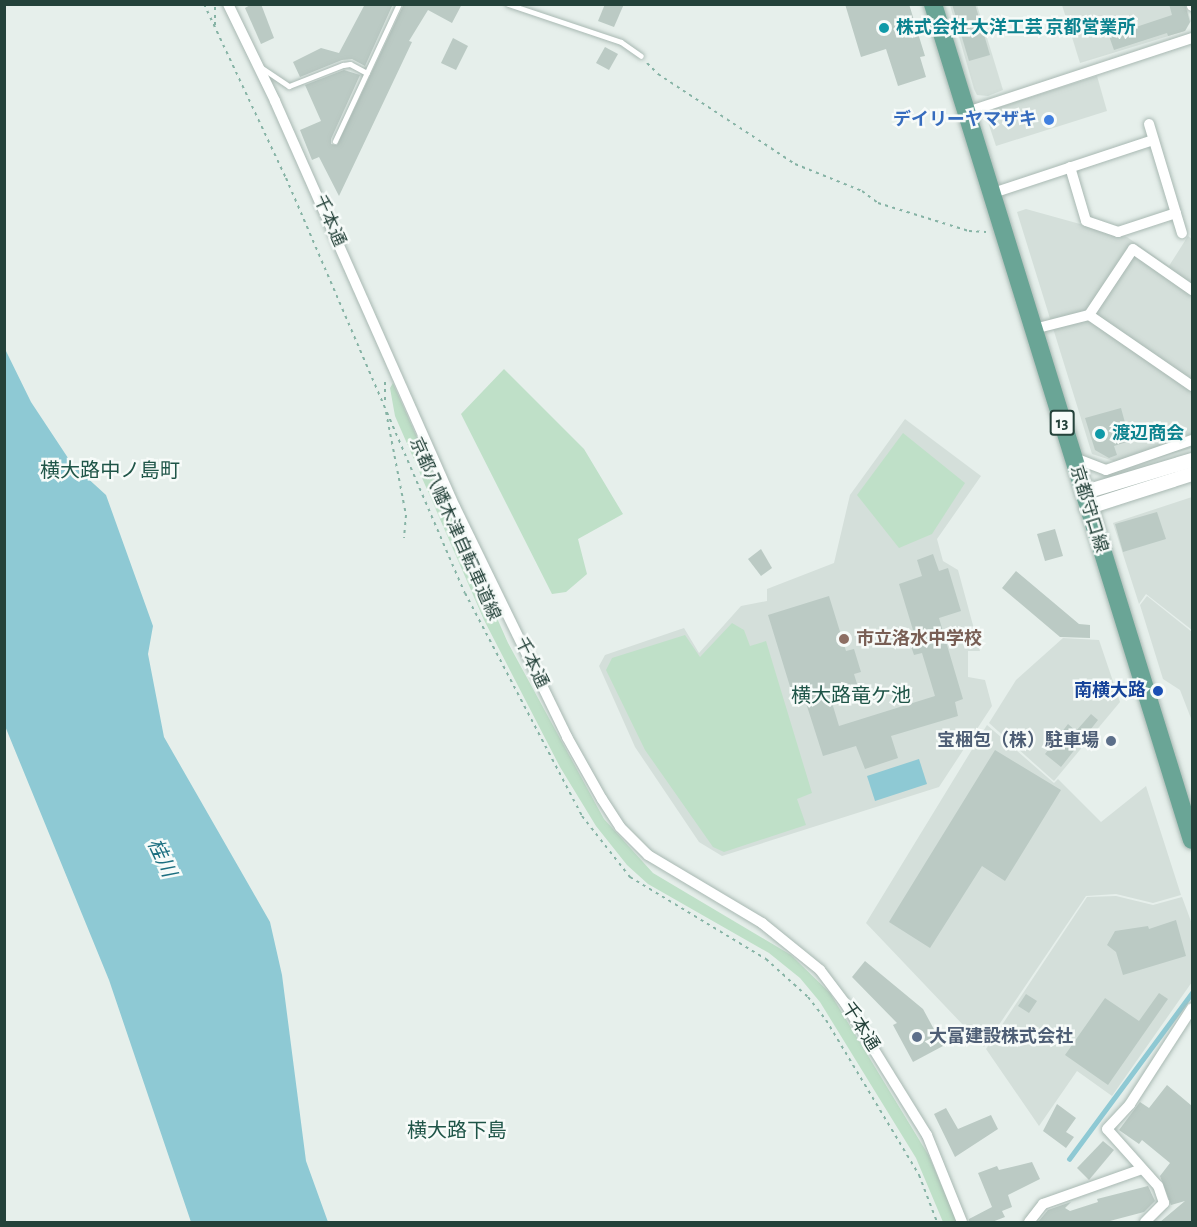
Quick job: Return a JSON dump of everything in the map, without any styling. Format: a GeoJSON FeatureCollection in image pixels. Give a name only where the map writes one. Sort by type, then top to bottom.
{"type":"FeatureCollection","features":[{"type":"Feature","properties":{"kind":"main road","name":"京都守口線"},"geometry":{"type":"LineString","coordinates":[[933,4],[990,194],[1034,329],[1084,500],[1192,840]]}},
{"type":"Feature","properties":{"kind":"street","name":"千本通"},"geometry":{"type":"LineString","coordinates":[[228,4],[455,507],[567,738],[602,799],[620,827],[648,855],[762,923],[820,970],[845,1003],[927,1135],[962,1222]]}},
{"type":"Feature","properties":{"kind":"street"},"geometry":{"type":"LineString","coordinates":[[967,112],[1192,38]]}},
{"type":"Feature","properties":{"kind":"street"},"geometry":{"type":"LineString","coordinates":[[1149,124],[1182,233]]}},
{"type":"Feature","properties":{"kind":"street"},"geometry":{"type":"LineString","coordinates":[[990,194],[1153,140]]}},
{"type":"Feature","properties":{"kind":"street"},"geometry":{"type":"LineString","coordinates":[[1070,167],[1086,221],[1118,232],[1176,213]]}},
{"type":"Feature","properties":{"kind":"street"},"geometry":{"type":"LineString","coordinates":[[1034,329],[1089,315],[1133,249],[1192,291]]}},
{"type":"Feature","properties":{"kind":"street"},"geometry":{"type":"LineString","coordinates":[[1089,315],[1192,386]]}},
{"type":"Feature","properties":{"kind":"street"},"geometry":{"type":"LineString","coordinates":[[1072,457],[1106,470],[1192,440]]}},
{"type":"Feature","properties":{"kind":"street"},"geometry":{"type":"LineString","coordinates":[[1084,500],[1192,460]]}},
{"type":"Feature","properties":{"kind":"street"},"geometry":{"type":"LineString","coordinates":[[1084,500],[1192,474]]}},
{"type":"Feature","properties":{"kind":"street"},"geometry":{"type":"LineString","coordinates":[[1145,1222],[1164,1203],[1158,1186],[1107,1129],[1130,1104],[1192,1008]]}},
{"type":"Feature","properties":{"kind":"street"},"geometry":{"type":"LineString","coordinates":[[1029,1222],[1043,1204],[1142,1169]]}},
{"type":"Feature","properties":{"kind":"lane"},"geometry":{"type":"LineString","coordinates":[[335,141],[399,4]]}},
{"type":"Feature","properties":{"kind":"lane"},"geometry":{"type":"LineString","coordinates":[[508,4],[621,42],[641,56]]}},
{"type":"Feature","properties":{"kind":"lane"},"geometry":{"type":"LineString","coordinates":[[257,65],[289,86],[343,65],[350,64],[368,73]]}},
{"type":"Feature","properties":{"kind":"path","name":"京都八幡木津自転車道線"},"geometry":{"type":"LineString","coordinates":[[204,4],[385,406],[465,593],[582,816],[630,877],[766,959],[808,997],[826,1020],[920,1175],[938,1222]]}},
{"type":"Feature","properties":{"kind":"path"},"geometry":{"type":"LineString","coordinates":[[215,4],[215,28]]}},
{"type":"Feature","properties":{"kind":"path"},"geometry":{"type":"LineString","coordinates":[[641,56],[658,74],[795,164],[862,191],[878,203],[969,231],[984,233],[1001,226]]}},
{"type":"Feature","properties":{"kind":"path"},"geometry":{"type":"LineString","coordinates":[[385,378],[385,406],[406,515],[404,538]]}},
{"type":"Feature","properties":{"kind":"shaded area"},"geometry":{"type":"Polygon","coordinates":[[[950,5],[977,5],[1003,90],[988,96],[977,95],[950,5]]]}},
{"type":"Feature","properties":{"kind":"shaded area"},"geometry":{"type":"Polygon","coordinates":[[[1062,5],[1186,5],[1191,21],[1185,31],[1080,63],[1062,5]]]}},
{"type":"Feature","properties":{"kind":"shaded area"},"geometry":{"type":"Polygon","coordinates":[[[1097,76],[1107,111],[996,146],[987,119],[993,109],[1097,76]]]}},
{"type":"Feature","properties":{"kind":"shaded area"},"geometry":{"type":"Polygon","coordinates":[[[1026,209],[1127,237],[1169,266],[1188,236],[1192,239],[1192,448],[1129,466],[1092,454],[1017,212],[1026,209]]]}},
{"type":"Feature","properties":{"kind":"shaded area","name":"市立洛水中学校"},"geometry":{"type":"Polygon","coordinates":[[[905,419],[981,476],[937,539],[943,561],[958,570],[980,651],[968,651],[968,677],[985,680],[992,706],[939,787],[722,856],[699,842],[635,747],[599,666],[605,655],[684,628],[699,653],[741,606],[767,601],[767,589],[834,563],[850,495],[905,419]]]}},
{"type":"Feature","properties":{"kind":"shaded area"},"geometry":{"type":"Polygon","coordinates":[[[1192,497],[1192,630],[1146,594],[1139,604],[1113,523],[1192,497]]]}},
{"type":"Feature","properties":{"kind":"shaded area"},"geometry":{"type":"Polygon","coordinates":[[[1147,596],[1192,632],[1192,721],[1180,690],[1163,679],[1140,605],[1147,596]]]}},
{"type":"Feature","properties":{"kind":"shaded area"},"geometry":{"type":"Polygon","coordinates":[[[1063,638],[1099,640],[1120,702],[1054,781],[989,723],[1016,680],[1063,638]]]}},
{"type":"Feature","properties":{"kind":"shaded area"},"geometry":{"type":"Polygon","coordinates":[[[987,725],[1054,783],[1058,779],[1101,822],[1146,786],[1181,895],[1153,903],[1116,894],[1086,896],[984,1047],[866,923],[987,725]]]}},
{"type":"Feature","properties":{"kind":"shaded area"},"geometry":{"type":"Polygon","coordinates":[[[1116,896],[1153,905],[1182,897],[1192,924],[1192,982],[1112,1096],[1077,1071],[1039,1126],[986,1049],[1087,897],[1116,896]]]}},
{"type":"Feature","properties":{"kind":"green space"},"geometry":{"type":"Polygon","coordinates":[[[504,369],[584,449],[623,514],[578,539],[587,574],[566,592],[552,594],[461,414],[504,369]]]}},
{"type":"Feature","properties":{"kind":"green space"},"geometry":{"type":"Polygon","coordinates":[[[393,383],[508,643],[604,819],[653,873],[791,955],[830,993],[929,1156],[957,1222],[943,1222],[916,1158],[820,1002],[800,978],[769,953],[648,884],[627,865],[596,826],[560,767],[484,620],[395,416],[390,388],[393,383]]]}},
{"type":"Feature","properties":{"kind":"green space"},"geometry":{"type":"Polygon","coordinates":[[[903,433],[965,483],[932,534],[899,548],[857,495],[903,433]]]}},
{"type":"Feature","properties":{"kind":"green space"},"geometry":{"type":"Polygon","coordinates":[[[732,623],[744,630],[750,646],[766,641],[812,793],[797,799],[806,825],[724,852],[713,847],[645,750],[606,670],[612,658],[685,635],[700,657],[732,623]]]}},
{"type":"Feature","properties":{"kind":"water","name":"桂川"},"geometry":{"type":"Polygon","coordinates":[[[5,349],[31,402],[72,464],[106,495],[153,626],[148,654],[164,737],[270,922],[282,975],[306,1161],[328,1222],[191,1222],[109,980],[5,726],[5,349]]]}},
{"type":"Feature","properties":{"kind":"water"},"geometry":{"type":"Polygon","coordinates":[[[919,759],[927,784],[875,801],[867,776],[919,759]]]}},
{"type":"Feature","properties":{"kind":"building"},"geometry":{"type":"Polygon","coordinates":[[[252,4],[261,4],[274,38],[261,44],[245,8],[252,4]]]}},
{"type":"Feature","properties":{"kind":"building"},"geometry":{"type":"Polygon","coordinates":[[[365,4],[393,4],[365,66],[352,59],[342,60],[300,77],[293,62],[321,48],[339,53],[365,4]]]}},
{"type":"Feature","properties":{"kind":"building"},"geometry":{"type":"Polygon","coordinates":[[[404,4],[462,4],[452,23],[428,10],[409,41],[412,42],[339,196],[319,157],[312,160],[300,130],[321,121],[305,85],[344,70],[360,75],[331,139],[331,144],[337,145],[404,4]]]}},
{"type":"Feature","properties":{"kind":"building"},"geometry":{"type":"Polygon","coordinates":[[[605,4],[624,4],[614,27],[598,21],[605,4]]]}},
{"type":"Feature","properties":{"kind":"building","name":"株式会社 大洋工芸 京都営業所"},"geometry":{"type":"Polygon","coordinates":[[[845,4],[909,4],[925,56],[920,57],[926,77],[898,86],[886,49],[861,57],[845,4]]]}},
{"type":"Feature","properties":{"kind":"building"},"geometry":{"type":"Polygon","coordinates":[[[952,4],[975,4],[990,55],[969,61],[952,4]]]}},
{"type":"Feature","properties":{"kind":"building"},"geometry":{"type":"Polygon","coordinates":[[[1169,4],[1185,4],[1190,22],[1185,31],[1168,36],[1167,33],[1114,50],[1109,36],[1172,15],[1169,4]]]}},
{"type":"Feature","properties":{"kind":"building"},"geometry":{"type":"Polygon","coordinates":[[[453,38],[468,46],[456,70],[441,63],[453,38]]]}},
{"type":"Feature","properties":{"kind":"building"},"geometry":{"type":"Polygon","coordinates":[[[605,47],[618,54],[609,70],[596,63],[605,47]]]}},
{"type":"Feature","properties":{"kind":"building"},"geometry":{"type":"Polygon","coordinates":[[[1121,408],[1130,441],[1114,446],[1117,455],[1109,458],[1095,450],[1085,418],[1121,408]]]}},
{"type":"Feature","properties":{"kind":"building"},"geometry":{"type":"Polygon","coordinates":[[[1157,512],[1166,539],[1123,552],[1115,524],[1157,512]]]}},
{"type":"Feature","properties":{"kind":"building"},"geometry":{"type":"Polygon","coordinates":[[[1055,529],[1063,556],[1045,561],[1037,534],[1055,529]]]}},
{"type":"Feature","properties":{"kind":"building"},"geometry":{"type":"Polygon","coordinates":[[[761,549],[772,568],[761,576],[748,559],[761,549]]]}},
{"type":"Feature","properties":{"kind":"building"},"geometry":{"type":"Polygon","coordinates":[[[933,554],[939,571],[948,568],[961,611],[939,618],[963,699],[955,702],[958,716],[891,736],[898,758],[865,769],[856,746],[823,756],[806,703],[796,706],[768,615],[829,596],[846,651],[854,649],[861,672],[854,674],[858,687],[830,696],[839,726],[935,696],[922,653],[914,655],[906,632],[913,630],[899,584],[922,576],[917,560],[933,554]]]}},
{"type":"Feature","properties":{"kind":"building"},"geometry":{"type":"Polygon","coordinates":[[[1016,571],[1079,624],[1090,625],[1090,638],[1060,637],[1002,588],[1016,571]]]}},
{"type":"Feature","properties":{"kind":"building"},"geometry":{"type":"Polygon","coordinates":[[[1091,714],[1098,720],[1061,767],[1045,754],[1068,724],[1076,731],[1091,714]]]}},
{"type":"Feature","properties":{"kind":"building"},"geometry":{"type":"Polygon","coordinates":[[[995,750],[1061,790],[1005,881],[982,866],[930,948],[889,922],[995,750]]]}},
{"type":"Feature","properties":{"kind":"building"},"geometry":{"type":"Polygon","coordinates":[[[1176,920],[1186,956],[1123,975],[1116,952],[1107,945],[1115,931],[1148,926],[1149,929],[1176,920]]]}},
{"type":"Feature","properties":{"kind":"building"},"geometry":{"type":"Polygon","coordinates":[[[865,961],[923,1009],[943,1046],[913,1062],[893,1025],[897,1023],[852,977],[865,961]]]}},
{"type":"Feature","properties":{"kind":"building"},"geometry":{"type":"Polygon","coordinates":[[[1159,993],[1168,999],[1108,1085],[1065,1055],[1105,998],[1139,1021],[1159,993]]]}},
{"type":"Feature","properties":{"kind":"building"},"geometry":{"type":"Polygon","coordinates":[[[1026,994],[1037,1001],[1029,1013],[1018,1006],[1026,994]]]}},
{"type":"Feature","properties":{"kind":"building"},"geometry":{"type":"Polygon","coordinates":[[[1167,1085],[1192,1106],[1192,1222],[1160,1222],[1185,1201],[1171,1205],[1160,1176],[1170,1163],[1142,1140],[1139,1144],[1119,1130],[1140,1102],[1149,1108],[1167,1085]]]}},
{"type":"Feature","properties":{"kind":"building"},"geometry":{"type":"Polygon","coordinates":[[[1057,1104],[1076,1118],[1066,1132],[1074,1137],[1066,1148],[1043,1131],[1057,1104]]]}},
{"type":"Feature","properties":{"kind":"building"},"geometry":{"type":"Polygon","coordinates":[[[946,1108],[958,1129],[991,1115],[998,1129],[955,1157],[934,1114],[946,1108]]]}},
{"type":"Feature","properties":{"kind":"building"},"geometry":{"type":"Polygon","coordinates":[[[1103,1141],[1114,1150],[1089,1180],[1077,1168],[1103,1141]]]}},
{"type":"Feature","properties":{"kind":"building"},"geometry":{"type":"Polygon","coordinates":[[[1032,1162],[1040,1179],[1008,1195],[1012,1207],[1002,1211],[1005,1217],[992,1222],[969,1222],[969,1219],[992,1207],[978,1173],[997,1166],[999,1170],[1032,1162]]]}},
{"type":"Feature","properties":{"kind":"building"},"geometry":{"type":"Polygon","coordinates":[[[1148,1186],[1155,1201],[1144,1212],[1106,1222],[1038,1222],[1048,1210],[1071,1202],[1065,1208],[1070,1211],[1098,1202],[1097,1199],[1148,1186]]]}},
{"type":"Feature","properties":{"kind":"waterway"},"geometry":{"type":"LineString","coordinates":[[1069,1159],[1192,993]]}},
{"type":"Feature","properties":{"kind":"place","name":"株式会社 大洋工芸 京都営業所"},"geometry":{"type":"Point","coordinates":[884,28]}},
{"type":"Feature","properties":{"kind":"place","name":"デイリーヤマザキ"},"geometry":{"type":"Point","coordinates":[1049,120]}},
{"type":"Feature","properties":{"kind":"place","name":"渡辺商会"},"geometry":{"type":"Point","coordinates":[1100,434]}},
{"type":"Feature","properties":{"kind":"place","name":"市立洛水中学校"},"geometry":{"type":"Point","coordinates":[844,639]}},
{"type":"Feature","properties":{"kind":"place","name":"南横大路"},"geometry":{"type":"Point","coordinates":[1158,691]}},
{"type":"Feature","properties":{"kind":"place","name":"宝梱包（株）駐車場"},"geometry":{"type":"Point","coordinates":[1111,741]}},
{"type":"Feature","properties":{"kind":"place","name":"大富建設株式会社"},"geometry":{"type":"Point","coordinates":[917,1037]}},
{"type":"Feature","properties":{"kind":"district","name":"横大路中ノ島町"},"geometry":{"type":"Point","coordinates":[110,471]}},
{"type":"Feature","properties":{"kind":"district","name":"横大路竜ケ池"},"geometry":{"type":"Point","coordinates":[851,696]}},
{"type":"Feature","properties":{"kind":"district","name":"横大路下島"},"geometry":{"type":"Point","coordinates":[457,1131]}}]}
